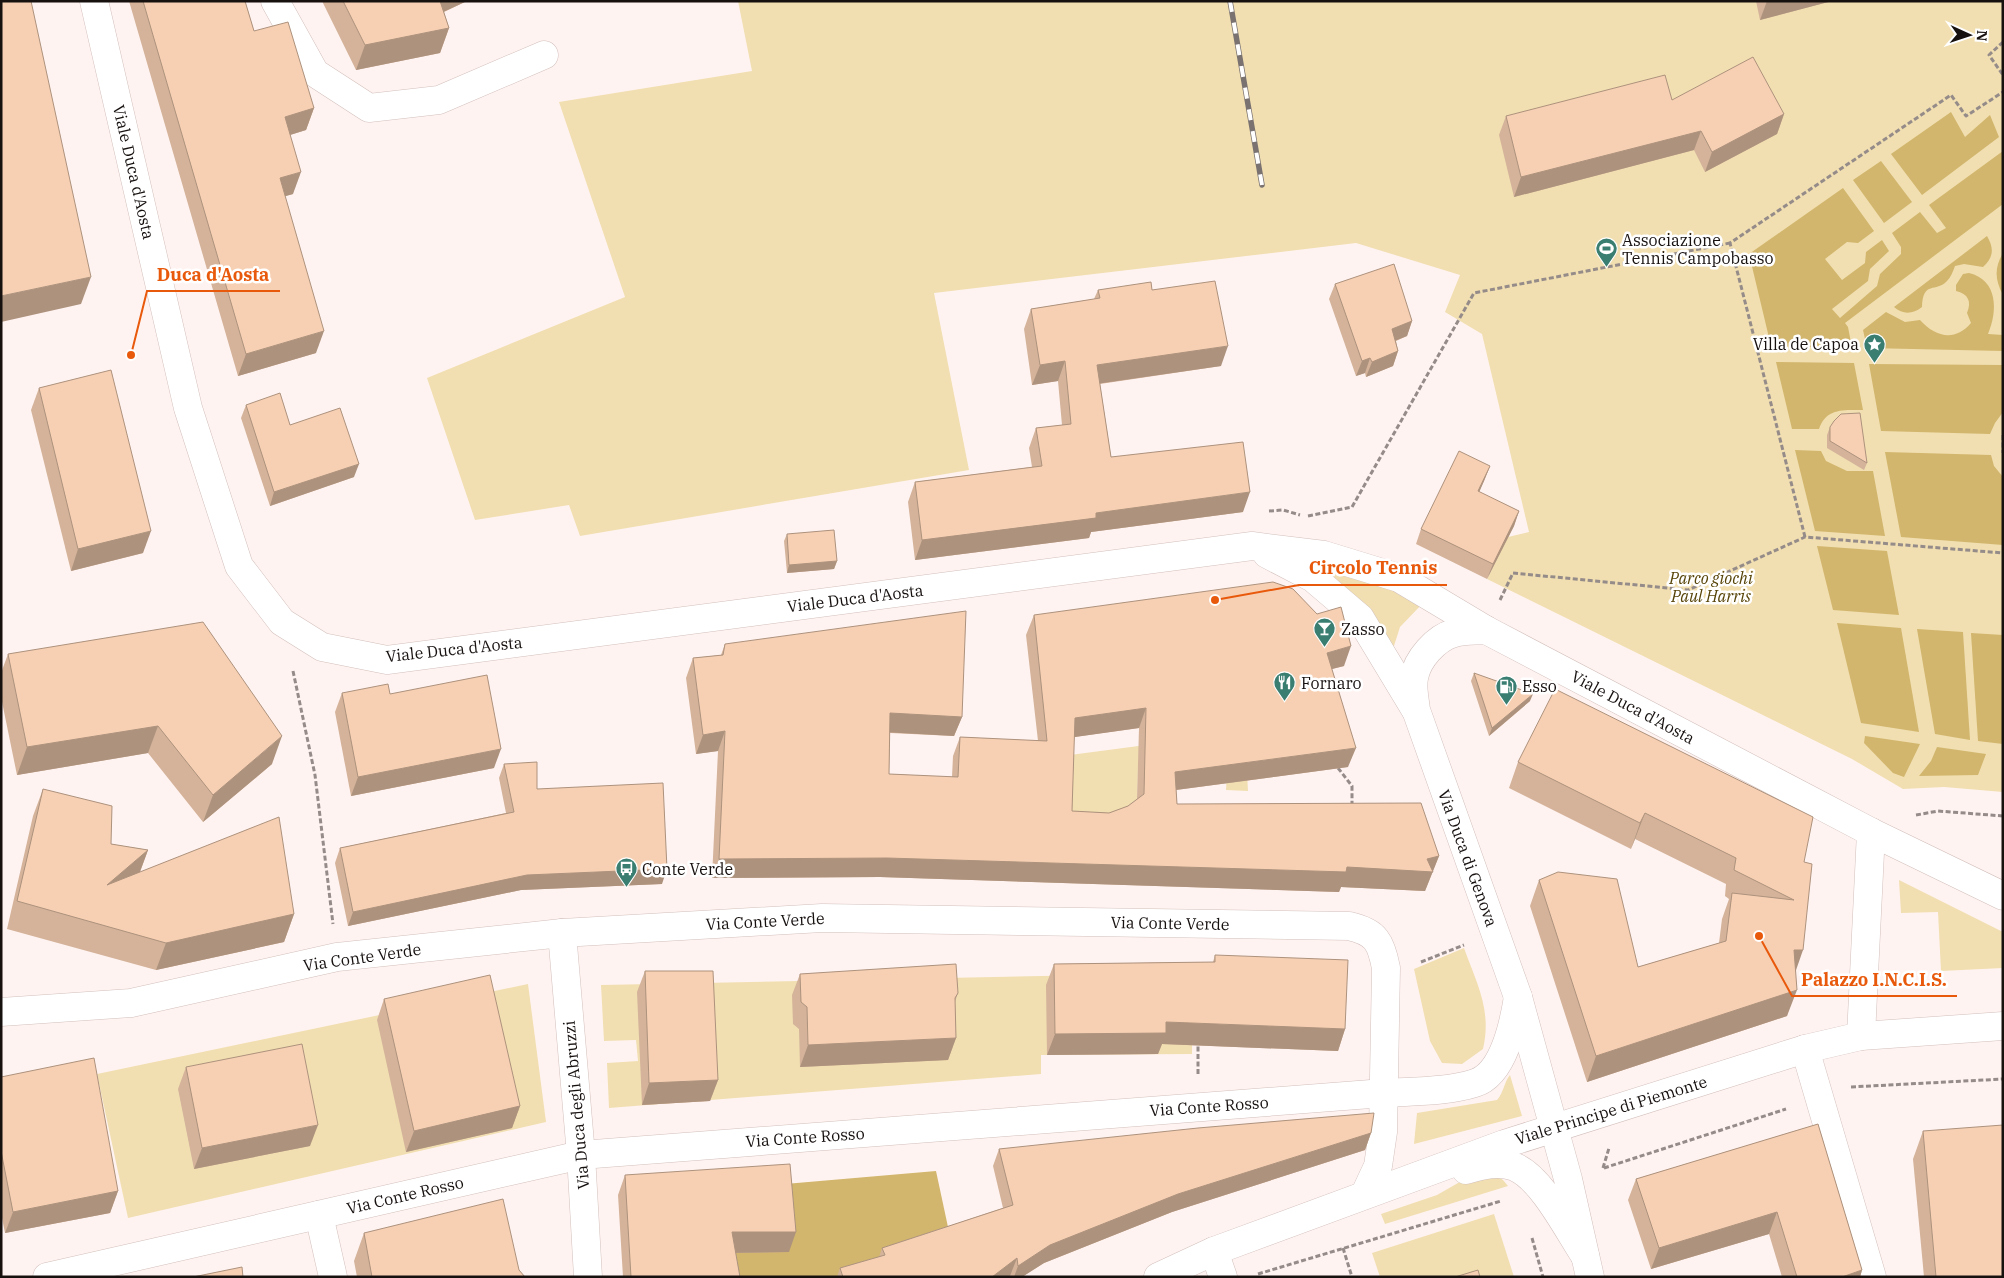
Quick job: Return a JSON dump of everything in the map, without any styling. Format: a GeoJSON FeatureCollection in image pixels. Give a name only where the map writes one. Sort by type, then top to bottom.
{"type":"FeatureCollection","features":[{"type":"Feature","properties":{"kind":"street","name":"Viale Duca d'Aosta"},"geometry":{"type":"LineString","coordinates":[[94,1],[188,408],[239,566],[282,622],[322,647],[387,660],[1252,546],[1324,555],[1399,578],[1486,630],[1871,832],[2003,896]]}},
{"type":"Feature","properties":{"kind":"street"},"geometry":{"type":"LineString","coordinates":[[275,1],[315,73],[370,108],[439,100],[544,55]]}},
{"type":"Feature","properties":{"kind":"street"},"geometry":{"type":"LineString","coordinates":[[1252,546],[1313,578],[1360,618],[1416,710]]}},
{"type":"Feature","properties":{"kind":"street","name":"Via Duca di Genova"},"geometry":{"type":"LineString","coordinates":[[1486,630],[1454,633],[1440,640],[1428,650],[1419,664],[1414,679],[1416,710],[1518,997],[1591,1271]]}},
{"type":"Feature","properties":{"kind":"street"},"geometry":{"type":"LineString","coordinates":[[1861,1036],[1871,832]]}},
{"type":"Feature","properties":{"kind":"street","name":"Via Conte Verde"},"geometry":{"type":"LineString","coordinates":[[1,1012],[131,1003],[337,957],[562,933],[822,918],[1349,926],[1361,928],[1372,934],[1382,946],[1386,968],[1384,1093]]}},
{"type":"Feature","properties":{"kind":"street","name":"Via Duca degli Abruzzi"},"geometry":{"type":"LineString","coordinates":[[562,933],[581,1155],[588,1277]]}},
{"type":"Feature","properties":{"kind":"street","name":"Via Conte Rosso"},"geometry":{"type":"LineString","coordinates":[[47,1277],[581,1155],[1384,1093],[1477,1083],[1500,1059],[1512,1030],[1518,997]]}},
{"type":"Feature","properties":{"kind":"street","name":"Viale Principe di Piemonte"},"geometry":{"type":"LineString","coordinates":[[1158,1277],[1214,1251],[1437,1168],[1554,1128],[1805,1049],[1861,1036],[2003,1026]]}},
{"type":"Feature","properties":{"kind":"street"},"geometry":{"type":"LineString","coordinates":[[1805,1049],[1872,1277]]}},
{"type":"Feature","properties":{"kind":"street"},"geometry":{"type":"LineString","coordinates":[[1365,1194],[1378,1166],[1383,1132],[1384,1093]]}},
{"type":"Feature","properties":{"kind":"street"},"geometry":{"type":"LineString","coordinates":[[1437,1168],[1461,1171],[1487,1163],[1515,1167],[1530,1177],[1540,1189],[1591,1271]]}},
{"type":"Feature","properties":{"kind":"street"},"geometry":{"type":"LineString","coordinates":[[319,1214],[332,1277]]}},
{"type":"Feature","properties":{"kind":"street"},"geometry":{"type":"LineString","coordinates":[[1214,1251],[1223,1277]]}},
{"type":"Feature","properties":{"kind":"path"},"geometry":{"type":"LineString","coordinates":[[2003,42],[1989,56],[2003,75]]}},
{"type":"Feature","properties":{"kind":"path"},"geometry":{"type":"LineString","coordinates":[[1264,511],[1283,510],[1307,517],[1352,507],[1474,293],[1730,243],[1951,95],[1966,116],[2003,92]]}},
{"type":"Feature","properties":{"kind":"path"},"geometry":{"type":"LineString","coordinates":[[1730,243],[1805,537]]}},
{"type":"Feature","properties":{"kind":"path"},"geometry":{"type":"LineString","coordinates":[[2003,435],[2003,453]]}},
{"type":"Feature","properties":{"kind":"path"},"geometry":{"type":"LineString","coordinates":[[1486,630],[1513,573],[1688,590],[1805,537],[2003,553]]}},
{"type":"Feature","properties":{"kind":"path"},"geometry":{"type":"LineString","coordinates":[[282,622],[315,775],[337,957]]}},
{"type":"Feature","properties":{"kind":"path"},"geometry":{"type":"LineString","coordinates":[[1338,768],[1352,786],[1352,806]]}},
{"type":"Feature","properties":{"kind":"path"},"geometry":{"type":"LineString","coordinates":[[1871,832],[1885,822],[1938,811],[2003,816]]}},
{"type":"Feature","properties":{"kind":"path"},"geometry":{"type":"LineString","coordinates":[[1386,968],[1418,963],[1495,933]]}},
{"type":"Feature","properties":{"kind":"path"},"geometry":{"type":"LineString","coordinates":[[1197,1107],[1198,1040]]}},
{"type":"Feature","properties":{"kind":"path"},"geometry":{"type":"LineString","coordinates":[[1250,1277],[1510,1198]]}},
{"type":"Feature","properties":{"kind":"path"},"geometry":{"type":"LineString","coordinates":[[1343,1248],[1352,1277]]}},
{"type":"Feature","properties":{"kind":"green space","name":"Parco giochi Paul Harris"},"geometry":{"type":"Polygon","coordinates":[[[738,1],[2003,1],[2003,792],[1944,787],[1903,789],[1852,759],[1487,579],[1508,537],[1529,532],[1482,334],[1445,312],[1460,275],[1356,243],[934,293],[969,470],[580,536],[569,505],[475,520],[427,378],[625,297],[559,102],[752,71],[738,1]]]}},
{"type":"Feature","properties":{"kind":"green space"},"geometry":{"type":"Polygon","coordinates":[[[1304,559],[1380,583],[1423,603],[1400,627],[1392,652],[1304,559]]]}},
{"type":"Feature","properties":{"kind":"green space"},"geometry":{"type":"Polygon","coordinates":[[[1245,732],[1248,791],[1226,790],[1227,773],[1138,766],[1137,813],[1065,830],[1032,760],[1245,732]]]}},
{"type":"Feature","properties":{"kind":"green space"},"geometry":{"type":"Polygon","coordinates":[[[1899,880],[2003,932],[2003,968],[1941,971],[1938,912],[1901,913],[1899,880]]]}},
{"type":"Feature","properties":{"kind":"green space"},"geometry":{"type":"Polygon","coordinates":[[[1464,948],[1482,997],[1486,1022],[1483,1049],[1462,1064],[1442,1063],[1430,1041],[1414,969],[1464,948]]]}},
{"type":"Feature","properties":{"kind":"green space"},"geometry":{"type":"Polygon","coordinates":[[[1193,973],[1192,1054],[1041,1055],[1041,1074],[609,1108],[607,1063],[638,1061],[636,1040],[604,1041],[601,985],[1193,973]]]}},
{"type":"Feature","properties":{"kind":"green space"},"geometry":{"type":"Polygon","coordinates":[[[528,984],[546,1122],[128,1218],[97,1074],[528,984]]]}},
{"type":"Feature","properties":{"kind":"green space"},"geometry":{"type":"Polygon","coordinates":[[[1510,1075],[1522,1116],[1414,1144],[1417,1113],[1497,1100],[1510,1075]]]}},
{"type":"Feature","properties":{"kind":"green space"},"geometry":{"type":"Polygon","coordinates":[[[1496,1175],[1508,1186],[1385,1224],[1381,1214],[1437,1195],[1465,1179],[1496,1175]]]}},
{"type":"Feature","properties":{"kind":"green space"},"geometry":{"type":"Polygon","coordinates":[[[1494,1214],[1514,1277],[1380,1277],[1372,1253],[1494,1214]]]}},
{"type":"Feature","properties":{"kind":"shaded area"},"geometry":{"type":"Polygon","coordinates":[[[1951,112],[1965,137],[1990,115],[1999,137],[1922,195],[1891,154],[1951,112]]]}},
{"type":"Feature","properties":{"kind":"shaded area"},"geometry":{"type":"Polygon","coordinates":[[[2003,151],[2003,204],[1845,323],[1848,327],[1852,348],[1771,346],[1749,254],[1843,188],[1874,231],[1858,243],[1847,242],[1825,259],[1842,280],[1865,263],[1866,252],[1882,240],[1889,251],[1870,269],[1868,281],[1832,309],[1840,318],[1877,286],[1880,274],[1901,254],[1901,247],[1892,233],[1920,212],[1937,233],[1946,228],[1929,205],[2003,151]]]}},
{"type":"Feature","properties":{"kind":"shaded area"},"geometry":{"type":"Polygon","coordinates":[[[1881,161],[1912,202],[1884,223],[1853,180],[1881,161]]]}},
{"type":"Feature","properties":{"kind":"shaded area"},"geometry":{"type":"Polygon","coordinates":[[[1987,236],[1992,252],[1989,260],[1983,267],[1964,264],[1955,266],[1947,281],[1927,290],[1922,307],[1912,312],[1904,312],[1894,307],[1987,236]]]}},
{"type":"Feature","properties":{"kind":"shaded area"},"geometry":{"type":"Polygon","coordinates":[[[2003,253],[2003,295],[1998,284],[1997,269],[2003,253]]]}},
{"type":"Feature","properties":{"kind":"shaded area"},"geometry":{"type":"Polygon","coordinates":[[[1969,273],[1986,282],[1990,289],[1994,306],[1988,334],[2003,335],[2003,351],[1867,348],[1863,330],[1886,312],[1905,322],[1920,320],[1932,330],[1945,335],[1952,335],[1965,329],[1971,323],[1967,313],[1969,302],[1966,296],[1956,291],[1956,285],[1963,274],[1969,273]]]}},
{"type":"Feature","properties":{"kind":"shaded area"},"geometry":{"type":"Polygon","coordinates":[[[1776,362],[1854,363],[1863,410],[1842,410],[1831,414],[1822,422],[1819,429],[1792,429],[1776,362]]]}},
{"type":"Feature","properties":{"kind":"shaded area"},"geometry":{"type":"Polygon","coordinates":[[[1869,364],[2003,365],[2003,412],[1990,434],[1881,431],[1869,364]]]}},
{"type":"Feature","properties":{"kind":"shaded area"},"geometry":{"type":"Polygon","coordinates":[[[1795,450],[1821,451],[1826,461],[1847,471],[1873,471],[1885,536],[1815,531],[1795,450]]]}},
{"type":"Feature","properties":{"kind":"shaded area"},"geometry":{"type":"Polygon","coordinates":[[[1885,452],[1991,455],[1994,466],[2003,477],[2003,545],[1901,537],[1885,452]]]}},
{"type":"Feature","properties":{"kind":"shaded area"},"geometry":{"type":"Polygon","coordinates":[[[1817,546],[1887,551],[1899,615],[1833,610],[1817,546]]]}},
{"type":"Feature","properties":{"kind":"shaded area"},"geometry":{"type":"Polygon","coordinates":[[[1837,623],[1901,628],[1919,732],[1861,723],[1837,623]]]}},
{"type":"Feature","properties":{"kind":"shaded area"},"geometry":{"type":"Polygon","coordinates":[[[1917,629],[1963,632],[1970,740],[1935,734],[1917,629]]]}},
{"type":"Feature","properties":{"kind":"shaded area"},"geometry":{"type":"Polygon","coordinates":[[[1971,633],[2003,635],[2003,744],[1978,741],[1971,633]]]}},
{"type":"Feature","properties":{"kind":"shaded area"},"geometry":{"type":"Polygon","coordinates":[[[1865,736],[1920,744],[1904,777],[1893,773],[1864,743],[1865,736]]]}},
{"type":"Feature","properties":{"kind":"shaded area"},"geometry":{"type":"Polygon","coordinates":[[[1937,747],[1986,754],[1978,775],[1919,776],[1931,761],[1937,747]]]}},
{"type":"Feature","properties":{"kind":"shaded area"},"geometry":{"type":"Polygon","coordinates":[[[936,1171],[951,1241],[863,1277],[728,1277],[724,1253],[785,1184],[936,1171]]]}},
{"type":"Feature","properties":{"kind":"building"},"geometry":{"type":"Polygon","coordinates":[[[1,1],[31,1],[91,277],[1,296],[1,1]]]}},
{"type":"Feature","properties":{"kind":"building"},"geometry":{"type":"Polygon","coordinates":[[[143,1],[245,1],[254,31],[288,22],[314,108],[285,117],[301,172],[280,178],[324,331],[246,354],[143,1]]]}},
{"type":"Feature","properties":{"kind":"building"},"geometry":{"type":"Polygon","coordinates":[[[343,1],[440,1],[449,28],[365,45],[343,1]]]}},
{"type":"Feature","properties":{"kind":"building"},"geometry":{"type":"Polygon","coordinates":[[[1753,57],[1784,114],[1712,152],[1701,131],[1521,177],[1506,116],[1665,75],[1672,100],[1753,57]]]}},
{"type":"Feature","properties":{"kind":"building"},"geometry":{"type":"Polygon","coordinates":[[[1394,264],[1412,321],[1392,329],[1398,351],[1372,362],[1370,358],[1362,361],[1335,284],[1394,264]]]}},
{"type":"Feature","properties":{"kind":"building"},"geometry":{"type":"Polygon","coordinates":[[[1215,281],[1228,346],[1097,365],[1111,457],[1243,442],[1250,492],[1096,513],[1096,518],[922,540],[915,482],[1042,466],[1036,428],[1071,424],[1065,361],[1040,365],[1031,309],[1100,298],[1098,290],[1151,282],[1152,290],[1215,281]]]}},
{"type":"Feature","properties":{"kind":"building"},"geometry":{"type":"Polygon","coordinates":[[[111,370],[151,531],[78,549],[39,388],[111,370]]]}},
{"type":"Feature","properties":{"kind":"building"},"geometry":{"type":"Polygon","coordinates":[[[280,393],[290,425],[340,408],[359,464],[274,492],[246,405],[280,393]]]}},
{"type":"Feature","properties":{"kind":"building"},"geometry":{"type":"Polygon","coordinates":[[[1860,413],[1867,463],[1830,441],[1830,427],[1841,414],[1860,413]]]}},
{"type":"Feature","properties":{"kind":"building"},"geometry":{"type":"Polygon","coordinates":[[[1459,451],[1490,466],[1478,491],[1519,511],[1493,564],[1421,529],[1459,451]]]}},
{"type":"Feature","properties":{"kind":"building"},"geometry":{"type":"Polygon","coordinates":[[[834,530],[837,561],[789,565],[787,534],[834,530]]]}},
{"type":"Feature","properties":{"kind":"building"},"geometry":{"type":"Polygon","coordinates":[[[1273,582],[1293,589],[1317,614],[1341,607],[1351,646],[1327,653],[1356,748],[1175,772],[1177,804],[1421,803],[1439,856],[1427,859],[1433,872],[1347,867],[1346,872],[887,858],[719,859],[725,731],[703,735],[693,658],[723,655],[725,644],[966,611],[962,717],[890,713],[889,774],[958,777],[960,737],[1047,741],[1034,615],[1273,582]],[[1146,708],[1075,718],[1072,811],[1109,813],[1128,806],[1144,794],[1146,708]]]}},
{"type":"Feature","properties":{"kind":"building"},"geometry":{"type":"Polygon","coordinates":[[[203,622],[282,736],[213,795],[158,726],[27,747],[8,654],[203,622]]]}},
{"type":"Feature","properties":{"kind":"building"},"geometry":{"type":"Polygon","coordinates":[[[1474,673],[1533,694],[1492,728],[1474,673]]]}},
{"type":"Feature","properties":{"kind":"building"},"geometry":{"type":"Polygon","coordinates":[[[487,675],[501,749],[358,777],[342,693],[388,684],[390,694],[487,675]]]}},
{"type":"Feature","properties":{"kind":"building"},"geometry":{"type":"Polygon","coordinates":[[[1555,689],[1813,817],[1804,862],[1812,864],[1803,950],[1794,950],[1797,990],[1596,1056],[1539,880],[1558,872],[1617,879],[1638,967],[1726,941],[1732,893],[1794,900],[1734,870],[1736,858],[1645,813],[1640,823],[1518,762],[1555,689]]]}},
{"type":"Feature","properties":{"kind":"building"},"geometry":{"type":"Polygon","coordinates":[[[537,762],[537,789],[663,783],[667,869],[527,875],[353,912],[340,848],[514,812],[504,764],[537,762]]]}},
{"type":"Feature","properties":{"kind":"building"},"geometry":{"type":"Polygon","coordinates":[[[43,789],[112,806],[111,844],[148,850],[107,885],[279,817],[294,914],[166,943],[17,901],[43,789]]]}},
{"type":"Feature","properties":{"kind":"building"},"geometry":{"type":"Polygon","coordinates":[[[1215,955],[1348,960],[1345,1029],[1166,1022],[1166,1033],[1055,1034],[1054,964],[1215,962],[1215,955]]]}},
{"type":"Feature","properties":{"kind":"building"},"geometry":{"type":"Polygon","coordinates":[[[956,964],[958,993],[955,998],[956,1038],[808,1045],[807,1007],[801,1002],[800,974],[956,964]]]}},
{"type":"Feature","properties":{"kind":"building"},"geometry":{"type":"Polygon","coordinates":[[[645,971],[713,971],[718,1080],[649,1083],[645,971]]]}},
{"type":"Feature","properties":{"kind":"building"},"geometry":{"type":"Polygon","coordinates":[[[490,975],[520,1106],[414,1131],[384,999],[490,975]]]}},
{"type":"Feature","properties":{"kind":"building"},"geometry":{"type":"Polygon","coordinates":[[[302,1044],[318,1125],[202,1148],[186,1067],[302,1044]]]}},
{"type":"Feature","properties":{"kind":"building"},"geometry":{"type":"Polygon","coordinates":[[[94,1058],[118,1191],[13,1212],[1,1151],[1,1077],[94,1058]]]}},
{"type":"Feature","properties":{"kind":"building"},"geometry":{"type":"Polygon","coordinates":[[[1374,1113],[1371,1133],[1178,1194],[1050,1245],[1018,1266],[1017,1258],[992,1277],[843,1277],[840,1268],[885,1255],[882,1248],[1013,1205],[999,1149],[1198,1128],[1374,1113]]]}},
{"type":"Feature","properties":{"kind":"building"},"geometry":{"type":"Polygon","coordinates":[[[1818,1124],[1862,1270],[1842,1277],[1797,1277],[1777,1212],[1659,1248],[1636,1179],[1818,1124]]]}},
{"type":"Feature","properties":{"kind":"building"},"geometry":{"type":"Polygon","coordinates":[[[2003,1125],[2003,1277],[1936,1277],[1923,1131],[2003,1125]]]}},
{"type":"Feature","properties":{"kind":"building"},"geometry":{"type":"Polygon","coordinates":[[[790,1164],[796,1232],[732,1232],[740,1277],[631,1277],[625,1175],[790,1164]]]}},
{"type":"Feature","properties":{"kind":"building"},"geometry":{"type":"Polygon","coordinates":[[[503,1199],[519,1270],[525,1277],[372,1277],[364,1233],[503,1199]]]}},
{"type":"Feature","properties":{"kind":"building"},"geometry":{"type":"Polygon","coordinates":[[[242,1267],[243,1277],[193,1277],[242,1267]]]}},
{"type":"Feature","properties":{"kind":"building"},"geometry":{"type":"Polygon","coordinates":[[[1478,1270],[1480,1277],[1455,1277],[1478,1270]]]}},
{"type":"Feature","properties":{"kind":"railway"},"geometry":{"type":"LineString","coordinates":[[1230,1],[1262,185]]}},
{"type":"Feature","properties":{"kind":"place","name":"Associazione Tennis Campobasso"},"geometry":{"type":"Point","coordinates":[1606,268]}},
{"type":"Feature","properties":{"kind":"place","name":"Duca d'Aosta"},"geometry":{"type":"Point","coordinates":[131,355]}},
{"type":"Feature","properties":{"kind":"place","name":"Villa de Capoa"},"geometry":{"type":"Point","coordinates":[1875,363]}},
{"type":"Feature","properties":{"kind":"place","name":"Circolo Tennis"},"geometry":{"type":"Point","coordinates":[1215,600]}},
{"type":"Feature","properties":{"kind":"place","name":"Zasso"},"geometry":{"type":"Point","coordinates":[1325,648]}},
{"type":"Feature","properties":{"kind":"place","name":"Fornaro"},"geometry":{"type":"Point","coordinates":[1285,702]}},
{"type":"Feature","properties":{"kind":"place","name":"Esso"},"geometry":{"type":"Point","coordinates":[1506,705]}},
{"type":"Feature","properties":{"kind":"place","name":"Conte Verde"},"geometry":{"type":"Point","coordinates":[626,888]}},
{"type":"Feature","properties":{"kind":"place","name":"Palazzo I.N.C.I.S."},"geometry":{"type":"Point","coordinates":[1759,936]}}]}
